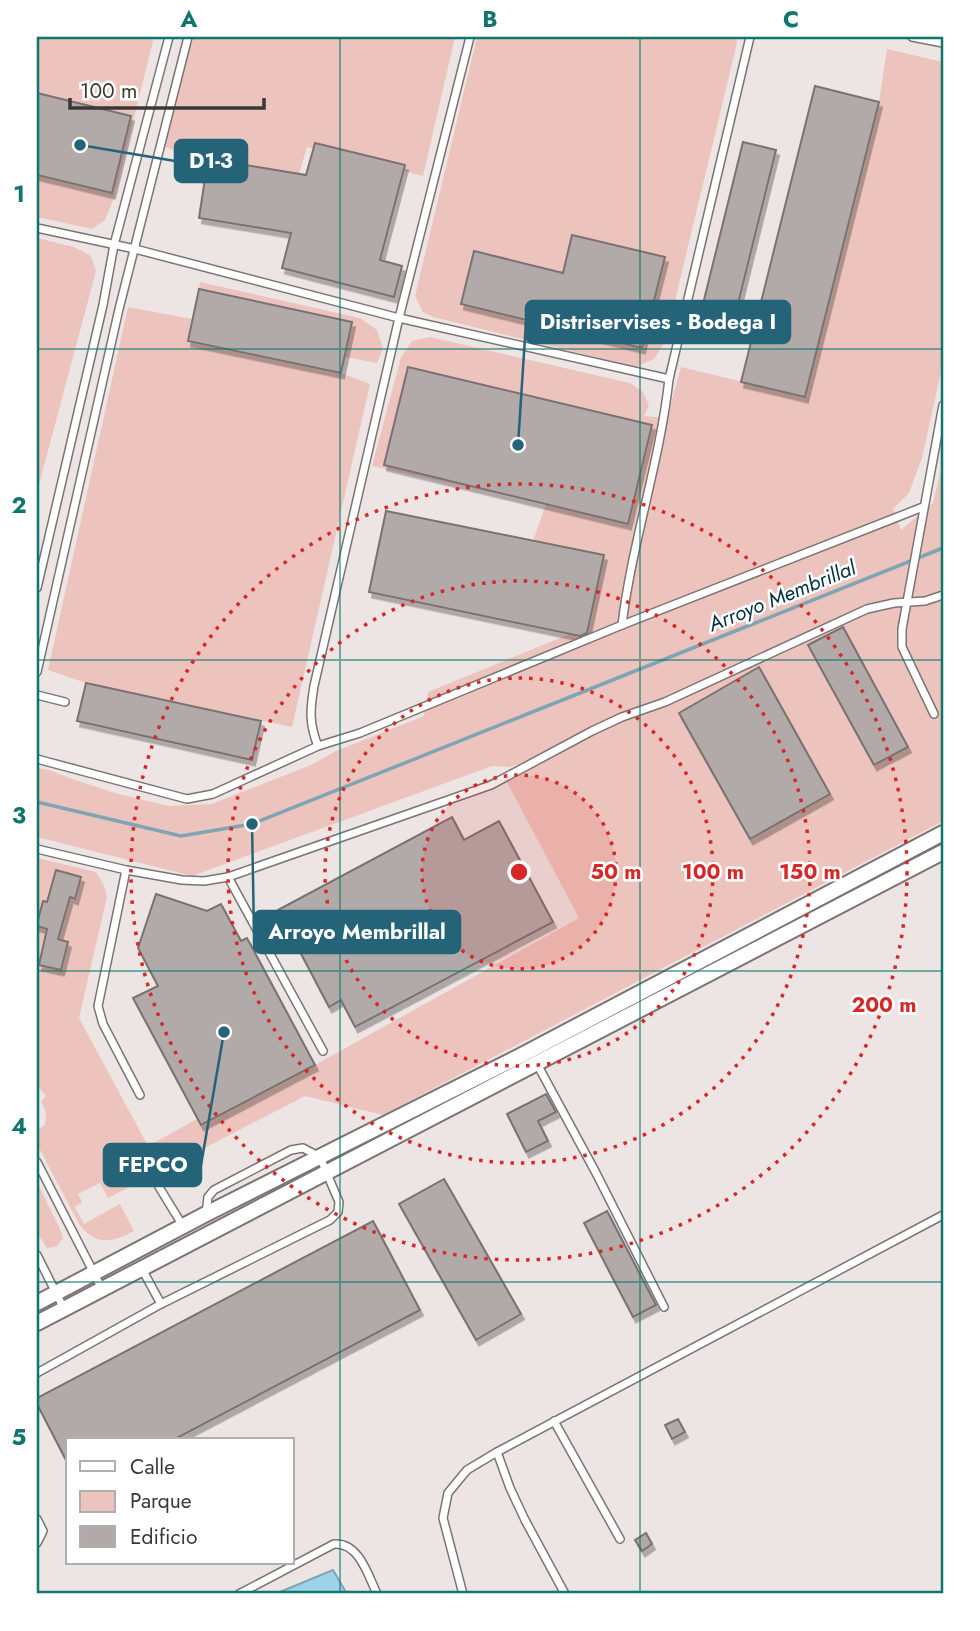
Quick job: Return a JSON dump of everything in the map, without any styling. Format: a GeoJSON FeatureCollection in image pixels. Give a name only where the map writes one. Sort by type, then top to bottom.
{"type":"FeatureCollection","features":[{"type":"Feature","properties":{"kind":"street"},"geometry":{"type":"LineString","coordinates":[[37,1303],[206,1214],[520,1056],[943,833]]}},
{"type":"Feature","properties":{"kind":"street"},"geometry":{"type":"LineString","coordinates":[[37,1323],[943,852]]}},
{"type":"Feature","properties":{"kind":"street"},"geometry":{"type":"LineString","coordinates":[[825,896],[833,909]]}},
{"type":"Feature","properties":{"kind":"lane"},"geometry":{"type":"LineString","coordinates":[[37,588],[103,305],[114,245],[169,37]]}},
{"type":"Feature","properties":{"kind":"lane"},"geometry":{"type":"LineString","coordinates":[[37,672],[119,309],[188,37]]}},
{"type":"Feature","properties":{"kind":"lane"},"geometry":{"type":"LineString","coordinates":[[318,746],[312,730],[310,709],[314,686],[399,318],[470,37]]}},
{"type":"Feature","properties":{"kind":"lane"},"geometry":{"type":"LineString","coordinates":[[622,625],[626,588],[658,445],[668,379],[750,37]]}},
{"type":"Feature","properties":{"kind":"lane"},"geometry":{"type":"LineString","coordinates":[[912,37],[943,43]]}},
{"type":"Feature","properties":{"kind":"lane"},"geometry":{"type":"LineString","coordinates":[[37,228],[135,249],[399,318],[668,379]]}},
{"type":"Feature","properties":{"kind":"lane"},"geometry":{"type":"LineString","coordinates":[[934,715],[902,647],[901,629],[943,405]]}},
{"type":"Feature","properties":{"kind":"lane"},"geometry":{"type":"LineString","coordinates":[[37,759],[187,799],[213,794],[318,746],[360,733],[622,625],[923,507]]}},
{"type":"Feature","properties":{"kind":"lane"},"geometry":{"type":"LineString","coordinates":[[37,849],[182,880],[204,881],[228,877],[491,785],[592,731],[665,702],[867,609],[894,603],[925,601],[943,595]]}},
{"type":"Feature","properties":{"kind":"lane"},"geometry":{"type":"LineString","coordinates":[[37,695],[65,702]]}},
{"type":"Feature","properties":{"kind":"lane"},"geometry":{"type":"LineString","coordinates":[[126,870],[98,1006],[103,1024],[140,1095]]}},
{"type":"Feature","properties":{"kind":"lane"},"geometry":{"type":"LineString","coordinates":[[228,877],[323,1051]]}},
{"type":"Feature","properties":{"kind":"lane"},"geometry":{"type":"LineString","coordinates":[[537,1063],[664,1307]]}},
{"type":"Feature","properties":{"kind":"lane"},"geometry":{"type":"LineString","coordinates":[[37,1373],[161,1304],[330,1220],[338,1212],[339,1202],[320,1157]]}},
{"type":"Feature","properties":{"kind":"lane"},"geometry":{"type":"LineString","coordinates":[[37,1162],[103,1290]]}},
{"type":"Feature","properties":{"kind":"lane"},"geometry":{"type":"LineString","coordinates":[[159,1187],[183,1226]]}},
{"type":"Feature","properties":{"kind":"lane"},"geometry":{"type":"LineString","coordinates":[[463,1594],[443,1518],[448,1493],[467,1470],[496,1452],[943,1215]]}},
{"type":"Feature","properties":{"kind":"lane"},"geometry":{"type":"LineString","coordinates":[[37,1255],[64,1309]]}},
{"type":"Feature","properties":{"kind":"lane"},"geometry":{"type":"LineString","coordinates":[[142,1269],[161,1304]]}},
{"type":"Feature","properties":{"kind":"lane"},"geometry":{"type":"LineString","coordinates":[[554,1421],[620,1539]]}},
{"type":"Feature","properties":{"kind":"lane"},"geometry":{"type":"LineString","coordinates":[[496,1452],[524,1520],[565,1594]]}},
{"type":"Feature","properties":{"kind":"lane"},"geometry":{"type":"LineString","coordinates":[[37,1519],[43,1531],[37,1543]]}},
{"type":"Feature","properties":{"kind":"lane"},"geometry":{"type":"LineString","coordinates":[[239,1594],[334,1544],[342,1544],[356,1553],[377,1594]]}},
{"type":"Feature","properties":{"kind":"green space"},"geometry":{"type":"Polygon","coordinates":[[[37,37],[154,37],[114,198],[105,220],[92,229],[37,217],[37,37]]]}},
{"type":"Feature","properties":{"kind":"green space"},"geometry":{"type":"Polygon","coordinates":[[[192,37],[455,37],[423,176],[307,147],[299,174],[208,159],[164,147],[192,37]]]}},
{"type":"Feature","properties":{"kind":"green space"},"geometry":{"type":"Polygon","coordinates":[[[477,37],[736,37],[737,43],[665,342],[654,359],[636,367],[433,317],[423,312],[415,296],[477,37]]]}},
{"type":"Feature","properties":{"kind":"green space"},"geometry":{"type":"Polygon","coordinates":[[[887,49],[943,62],[943,363],[922,458],[909,493],[893,509],[901,530],[933,503],[943,461],[943,821],[383,1115],[305,1096],[108,1198],[100,1183],[78,1194],[82,1202],[75,1207],[84,1224],[120,1204],[134,1231],[111,1240],[92,1236],[79,1224],[37,1144],[37,1130],[45,1125],[46,1112],[41,1101],[46,1096],[37,1085],[37,858],[96,872],[104,885],[107,897],[79,1018],[148,1146],[197,1119],[201,1125],[315,1065],[579,918],[507,782],[519,777],[526,761],[510,767],[492,766],[192,876],[37,837],[37,768],[118,794],[170,806],[211,804],[311,765],[336,751],[424,716],[428,692],[570,634],[586,637],[603,556],[533,541],[546,504],[372,466],[401,357],[412,341],[430,337],[630,383],[643,392],[649,405],[644,416],[667,418],[681,367],[805,397],[879,102],[887,49]]]}},
{"type":"Feature","properties":{"kind":"green space"},"geometry":{"type":"Polygon","coordinates":[[[37,238],[74,247],[91,256],[96,271],[37,492],[37,238]]]}},
{"type":"Feature","properties":{"kind":"green space"},"geometry":{"type":"Polygon","coordinates":[[[200,282],[360,318],[377,330],[383,348],[377,363],[345,357],[352,322],[199,289],[200,282]]]}},
{"type":"Feature","properties":{"kind":"green space"},"geometry":{"type":"Polygon","coordinates":[[[128,307],[192,319],[188,341],[341,373],[370,384],[292,727],[86,683],[48,670],[128,307]]]}},
{"type":"Feature","properties":{"kind":"green space"},"geometry":{"type":"Polygon","coordinates":[[[37,1182],[63,1238],[56,1247],[47,1248],[37,1232],[37,1182]]]}},
{"type":"Feature","properties":{"kind":"water"},"geometry":{"type":"Polygon","coordinates":[[[333,1570],[347,1594],[275,1594],[333,1570]]]}},
{"type":"Feature","properties":{"kind":"building"},"geometry":{"type":"Polygon","coordinates":[[[815,86],[879,102],[805,397],[741,382],[815,86]]]}},
{"type":"Feature","properties":{"kind":"building"},"geometry":{"type":"Polygon","coordinates":[[[37,93],[131,116],[112,193],[37,175],[37,93]]]}},
{"type":"Feature","properties":{"kind":"building"},"geometry":{"type":"Polygon","coordinates":[[[743,142],[776,150],[736,312],[703,304],[743,142]]]}},
{"type":"Feature","properties":{"kind":"building"},"geometry":{"type":"Polygon","coordinates":[[[315,143],[405,165],[380,260],[402,266],[394,297],[282,268],[291,233],[199,218],[208,159],[306,175],[315,143]]]}},
{"type":"Feature","properties":{"kind":"building"},"geometry":{"type":"Polygon","coordinates":[[[572,235],[665,257],[642,348],[461,304],[474,251],[563,273],[572,235]]]}},
{"type":"Feature","properties":{"kind":"building"},"geometry":{"type":"Polygon","coordinates":[[[199,289],[352,322],[341,373],[188,341],[199,289]]]}},
{"type":"Feature","properties":{"kind":"building"},"geometry":{"type":"Polygon","coordinates":[[[408,367],[652,425],[628,524],[384,465],[408,367]]]}},
{"type":"Feature","properties":{"kind":"building"},"geometry":{"type":"Polygon","coordinates":[[[386,511],[604,555],[587,633],[580,636],[369,592],[386,511]]]}},
{"type":"Feature","properties":{"kind":"building"},"geometry":{"type":"Polygon","coordinates":[[[843,627],[908,747],[874,765],[808,645],[843,627]]]}},
{"type":"Feature","properties":{"kind":"building"},"geometry":{"type":"Polygon","coordinates":[[[759,667],[830,794],[750,839],[679,713],[759,667]]]}},
{"type":"Feature","properties":{"kind":"building"},"geometry":{"type":"Polygon","coordinates":[[[86,683],[261,721],[252,760],[77,721],[86,683]]]}},
{"type":"Feature","properties":{"kind":"building"},"geometry":{"type":"Polygon","coordinates":[[[452,817],[464,840],[499,821],[553,922],[355,1027],[341,1000],[329,1007],[278,910],[452,817]]]}},
{"type":"Feature","properties":{"kind":"building"},"geometry":{"type":"Polygon","coordinates":[[[56,870],[81,877],[75,899],[70,897],[58,939],[68,942],[61,970],[39,965],[47,929],[37,926],[43,901],[47,902],[56,870]]]}},
{"type":"Feature","properties":{"kind":"building"},"geometry":{"type":"Polygon","coordinates":[[[156,894],[207,911],[221,904],[241,941],[247,938],[315,1065],[201,1125],[133,998],[158,986],[138,948],[156,894]]]}},
{"type":"Feature","properties":{"kind":"building"},"geometry":{"type":"Polygon","coordinates":[[[546,1094],[556,1112],[538,1121],[548,1141],[526,1152],[507,1114],[546,1094]]]}},
{"type":"Feature","properties":{"kind":"building"},"geometry":{"type":"Polygon","coordinates":[[[444,1179],[521,1314],[476,1340],[399,1204],[444,1179]]]}},
{"type":"Feature","properties":{"kind":"building"},"geometry":{"type":"Polygon","coordinates":[[[607,1211],[656,1305],[633,1317],[584,1223],[607,1211]]]}},
{"type":"Feature","properties":{"kind":"building"},"geometry":{"type":"Polygon","coordinates":[[[373,1221],[420,1310],[177,1438],[66,1438],[66,1460],[37,1404],[37,1398],[373,1221]]]}},
{"type":"Feature","properties":{"kind":"building"},"geometry":{"type":"Polygon","coordinates":[[[678,1419],[685,1432],[672,1439],[665,1425],[678,1419]]]}},
{"type":"Feature","properties":{"kind":"building"},"geometry":{"type":"Polygon","coordinates":[[[646,1533],[652,1544],[642,1551],[635,1540],[646,1533]]]}},
{"type":"Feature","properties":{"kind":"waterway","name":"Arroyo Membrillal"},"geometry":{"type":"LineString","coordinates":[[37,802],[181,836],[252,824],[943,548]]}},
{"type":"Feature","properties":{"kind":"place","name":"D1-3"},"geometry":{"type":"Point","coordinates":[80,145]}},
{"type":"Feature","properties":{"kind":"place","name":"Distriservises - Bodega I"},"geometry":{"type":"Point","coordinates":[518,445]}},
{"type":"Feature","properties":{"kind":"place","name":"Arroyo Membrillal"},"geometry":{"type":"Point","coordinates":[252,824]}},
{"type":"Feature","properties":{"kind":"place","name":"FEPCO"},"geometry":{"type":"Point","coordinates":[224,1032]}}]}
